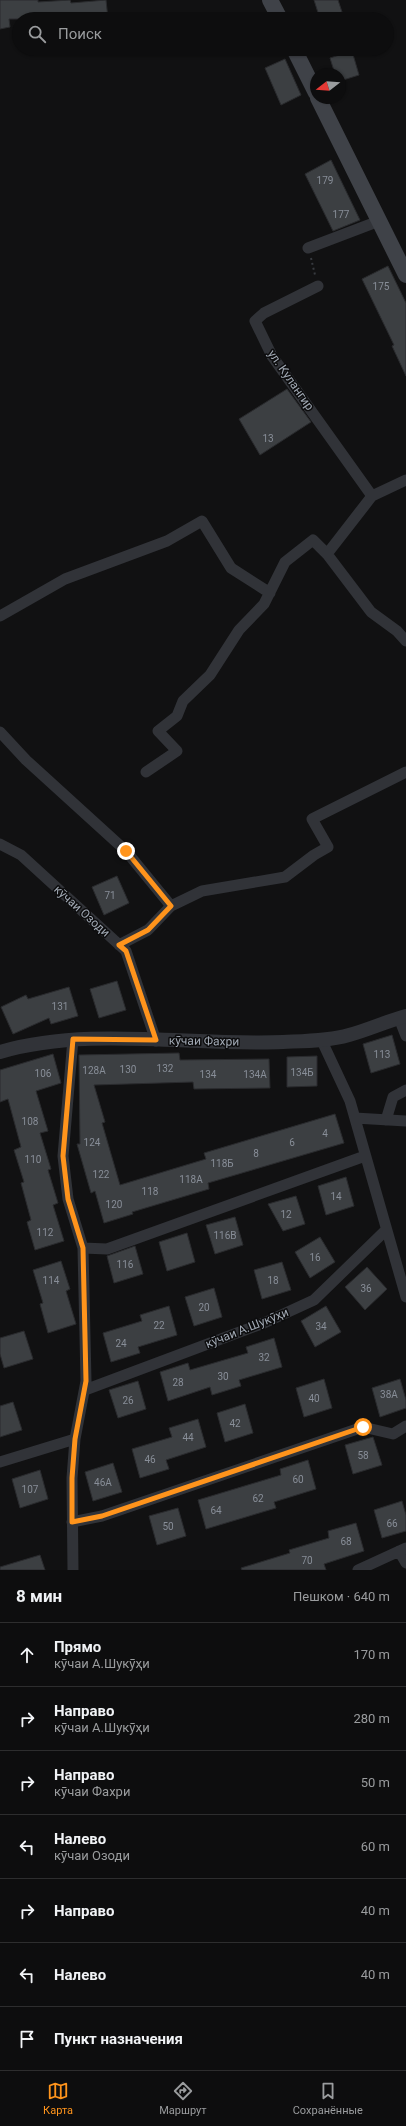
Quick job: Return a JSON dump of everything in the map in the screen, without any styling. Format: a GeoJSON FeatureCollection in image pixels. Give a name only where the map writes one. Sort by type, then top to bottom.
{"type":"FeatureCollection","features":[{"type":"Feature","properties":{"kind":"main road"},"geometry":{"type":"LineString","coordinates":[[270,0],[276,12]]}},
{"type":"Feature","properties":{"kind":"main road"},"geometry":{"type":"LineString","coordinates":[[298,56],[310,81]]}},
{"type":"Feature","properties":{"kind":"main road"},"geometry":{"type":"LineString","coordinates":[[321,104],[406,275]]}},
{"type":"Feature","properties":{"kind":"street"},"geometry":{"type":"LineString","coordinates":[[308,248],[379,221]]}},
{"type":"Feature","properties":{"kind":"street","name":"ул. Кулангир"},"geometry":{"type":"LineString","coordinates":[[318,286],[264,313],[255,321],[272,356],[372,496]]}},
{"type":"Feature","properties":{"kind":"street"},"geometry":{"type":"LineString","coordinates":[[327,554],[372,496],[406,480]]}},
{"type":"Feature","properties":{"kind":"street"},"geometry":{"type":"LineString","coordinates":[[0,613],[65,579],[167,541],[202,520],[231,568],[270,593]]}},
{"type":"Feature","properties":{"kind":"street"},"geometry":{"type":"LineString","coordinates":[[146,772],[177,751],[158,731],[177,716],[183,700],[210,675],[239,630],[264,604],[285,562],[313,540],[327,554],[371,612],[406,641]]}},
{"type":"Feature","properties":{"kind":"street"},"geometry":{"type":"LineString","coordinates":[[0,732],[26,760],[126,851],[171,906]]}},
{"type":"Feature","properties":{"kind":"street"},"geometry":{"type":"LineString","coordinates":[[119,945],[148,930],[171,906],[202,891],[285,877],[314,855],[328,848],[312,820],[406,772]]}},
{"type":"Feature","properties":{"kind":"street","name":"кӯчаи Озоди"},"geometry":{"type":"LineString","coordinates":[[0,844],[20,856],[126,951],[156,1040]]}},
{"type":"Feature","properties":{"kind":"street"},"geometry":{"type":"LineString","coordinates":[[403,1017],[406,1036]]}},
{"type":"Feature","properties":{"kind":"street","name":"кӯчаи Фахри"},"geometry":{"type":"LineString","coordinates":[[0,1052],[25,1045],[73,1039],[282,1042],[321,1040],[348,1036],[403,1017]]}},
{"type":"Feature","properties":{"kind":"street"},"geometry":{"type":"LineString","coordinates":[[73,1039],[63,1156],[68,1199],[83,1248],[86,1381],[75,1439],[72,1478],[73,1570]]}},
{"type":"Feature","properties":{"kind":"street"},"geometry":{"type":"LineString","coordinates":[[321,1040],[350,1101],[406,1297]]}},
{"type":"Feature","properties":{"kind":"street"},"geometry":{"type":"LineString","coordinates":[[386,1120],[393,1097],[406,1090]]}},
{"type":"Feature","properties":{"kind":"street"},"geometry":{"type":"LineString","coordinates":[[354,1118],[406,1121]]}},
{"type":"Feature","properties":{"kind":"street"},"geometry":{"type":"LineString","coordinates":[[83,1248],[107,1250],[365,1156]]}},
{"type":"Feature","properties":{"kind":"street","name":"кӯчаи А.Шукӯҳи"},"geometry":{"type":"LineString","coordinates":[[85,1390],[264,1323],[314,1300],[386,1230]]}},
{"type":"Feature","properties":{"kind":"street"},"geometry":{"type":"LineString","coordinates":[[72,1522],[102,1516],[363,1427],[393,1434],[406,1426]]}},
{"type":"Feature","properties":{"kind":"street"},"geometry":{"type":"LineString","coordinates":[[0,1462],[75,1439]]}},
{"type":"Feature","properties":{"kind":"street"},"geometry":{"type":"LineString","coordinates":[[358,1570],[402,1550],[406,1563]]}},
{"type":"Feature","properties":{"kind":"path"},"geometry":{"type":"LineString","coordinates":[[308,248],[318,286]]}},
{"type":"Feature","properties":{"kind":"building"},"geometry":{"type":"Polygon","coordinates":[[[0,0],[38,0],[38,2],[70,0],[71,3],[106,0],[107,12],[12,12],[12,19],[9,19],[10,27],[0,29],[0,0]]]}},
{"type":"Feature","properties":{"kind":"building"},"geometry":{"type":"Polygon","coordinates":[[[314,0],[338,0],[342,12],[318,12],[314,0]]]}},
{"type":"Feature","properties":{"kind":"building"},"geometry":{"type":"Polygon","coordinates":[[[336,56],[353,56],[359,75],[346,79],[346,68],[333,68],[330,58],[336,56]]]}},
{"type":"Feature","properties":{"kind":"building"},"geometry":{"type":"Polygon","coordinates":[[[285,59],[301,95],[281,105],[265,68],[285,59]]]}},
{"type":"Feature","properties":{"kind":"building"},"geometry":{"type":"Polygon","coordinates":[[[331,160],[360,220],[333,231],[305,174],[331,160]]]}},
{"type":"Feature","properties":{"kind":"building"},"geometry":{"type":"Polygon","coordinates":[[[388,266],[406,303],[406,376],[392,346],[394,345],[362,279],[388,266]]]}},
{"type":"Feature","properties":{"kind":"building"},"geometry":{"type":"Polygon","coordinates":[[[287,389],[311,422],[260,455],[239,419],[287,389]]]}},
{"type":"Feature","properties":{"kind":"building"},"geometry":{"type":"Polygon","coordinates":[[[117,876],[129,903],[104,915],[92,887],[117,876]]]}},
{"type":"Feature","properties":{"kind":"building"},"geometry":{"type":"Polygon","coordinates":[[[117,981],[126,1010],[99,1018],[90,989],[117,981]]]}},
{"type":"Feature","properties":{"kind":"building"},"geometry":{"type":"Polygon","coordinates":[[[69,987],[78,1016],[51,1024],[49,1018],[13,1034],[1,1007],[26,995],[28,999],[69,987]]]}},
{"type":"Feature","properties":{"kind":"building"},"geometry":{"type":"Polygon","coordinates":[[[392,1035],[400,1064],[371,1073],[363,1044],[392,1035]]]}},
{"type":"Feature","properties":{"kind":"building"},"geometry":{"type":"Polygon","coordinates":[[[179,1053],[180,1060],[269,1059],[270,1088],[194,1089],[193,1082],[94,1085],[105,1122],[102,1123],[120,1185],[206,1159],[204,1153],[335,1114],[344,1143],[208,1183],[209,1189],[132,1212],[133,1214],[104,1223],[95,1191],[91,1193],[77,1144],[80,1144],[79,1055],[179,1053]]]}},
{"type":"Feature","properties":{"kind":"building"},"geometry":{"type":"Polygon","coordinates":[[[53,1054],[61,1083],[36,1091],[48,1131],[40,1133],[51,1169],[48,1170],[58,1203],[53,1205],[64,1241],[35,1250],[27,1222],[31,1220],[21,1183],[24,1182],[14,1150],[21,1147],[8,1099],[0,1102],[0,1070],[53,1054]]]}},
{"type":"Feature","properties":{"kind":"building"},"geometry":{"type":"Polygon","coordinates":[[[317,1056],[317,1086],[287,1087],[287,1057],[317,1056]]]}},
{"type":"Feature","properties":{"kind":"building"},"geometry":{"type":"Polygon","coordinates":[[[346,1177],[354,1206],[326,1215],[318,1186],[346,1177]]]}},
{"type":"Feature","properties":{"kind":"building"},"geometry":{"type":"Polygon","coordinates":[[[296,1196],[305,1224],[283,1231],[268,1204],[296,1196]]]}},
{"type":"Feature","properties":{"kind":"building"},"geometry":{"type":"Polygon","coordinates":[[[235,1217],[243,1245],[215,1254],[206,1225],[235,1217]]]}},
{"type":"Feature","properties":{"kind":"building"},"geometry":{"type":"Polygon","coordinates":[[[187,1233],[195,1262],[167,1271],[159,1242],[187,1233]]]}},
{"type":"Feature","properties":{"kind":"building"},"geometry":{"type":"Polygon","coordinates":[[[320,1237],[335,1262],[310,1278],[295,1252],[320,1237]]]}},
{"type":"Feature","properties":{"kind":"building"},"geometry":{"type":"Polygon","coordinates":[[[135,1246],[143,1274],[114,1283],[107,1256],[135,1246]]]}},
{"type":"Feature","properties":{"kind":"building"},"geometry":{"type":"Polygon","coordinates":[[[61,1261],[70,1289],[66,1291],[76,1324],[48,1333],[40,1304],[43,1303],[33,1270],[61,1261]]]}},
{"type":"Feature","properties":{"kind":"building"},"geometry":{"type":"Polygon","coordinates":[[[282,1262],[291,1290],[262,1299],[254,1270],[282,1262]]]}},
{"type":"Feature","properties":{"kind":"building"},"geometry":{"type":"Polygon","coordinates":[[[367,1267],[387,1289],[365,1310],[345,1287],[367,1267]]]}},
{"type":"Feature","properties":{"kind":"building"},"geometry":{"type":"Polygon","coordinates":[[[214,1288],[222,1317],[194,1326],[185,1297],[214,1288]]]}},
{"type":"Feature","properties":{"kind":"building"},"geometry":{"type":"Polygon","coordinates":[[[169,1306],[177,1335],[138,1347],[140,1353],[111,1362],[103,1333],[142,1321],[140,1315],[169,1306]]]}},
{"type":"Feature","properties":{"kind":"building"},"geometry":{"type":"Polygon","coordinates":[[[326,1306],[341,1332],[315,1347],[301,1321],[326,1306]]]}},
{"type":"Feature","properties":{"kind":"building"},"geometry":{"type":"Polygon","coordinates":[[[24,1331],[33,1359],[4,1368],[0,1354],[0,1338],[24,1331]]]}},
{"type":"Feature","properties":{"kind":"building"},"geometry":{"type":"Polygon","coordinates":[[[274,1338],[282,1367],[239,1380],[241,1386],[212,1395],[210,1387],[168,1401],[160,1372],[188,1363],[190,1370],[248,1353],[246,1347],[274,1338]]]}},
{"type":"Feature","properties":{"kind":"building"},"geometry":{"type":"Polygon","coordinates":[[[324,1379],[332,1408],[304,1417],[296,1388],[324,1379]]]}},
{"type":"Feature","properties":{"kind":"building"},"geometry":{"type":"Polygon","coordinates":[[[400,1379],[406,1400],[406,1408],[380,1417],[372,1388],[400,1379]]]}},
{"type":"Feature","properties":{"kind":"building"},"geometry":{"type":"Polygon","coordinates":[[[138,1381],[146,1409],[118,1418],[109,1390],[138,1381]]]}},
{"type":"Feature","properties":{"kind":"building"},"geometry":{"type":"Polygon","coordinates":[[[13,1402],[22,1430],[0,1437],[0,1406],[13,1402]]]}},
{"type":"Feature","properties":{"kind":"building"},"geometry":{"type":"Polygon","coordinates":[[[245,1404],[253,1433],[225,1442],[217,1413],[245,1404]]]}},
{"type":"Feature","properties":{"kind":"building"},"geometry":{"type":"Polygon","coordinates":[[[198,1419],[206,1447],[166,1460],[169,1469],[140,1478],[132,1449],[172,1437],[169,1428],[198,1419]]]}},
{"type":"Feature","properties":{"kind":"building"},"geometry":{"type":"Polygon","coordinates":[[[373,1437],[382,1465],[353,1474],[345,1445],[373,1437]]]}},
{"type":"Feature","properties":{"kind":"building"},"geometry":{"type":"Polygon","coordinates":[[[308,1460],[316,1489],[274,1502],[276,1508],[206,1529],[198,1500],[281,1475],[280,1469],[308,1460]]]}},
{"type":"Feature","properties":{"kind":"building"},"geometry":{"type":"Polygon","coordinates":[[[113,1463],[122,1492],[93,1501],[85,1472],[113,1463]]]}},
{"type":"Feature","properties":{"kind":"building"},"geometry":{"type":"Polygon","coordinates":[[[40,1470],[48,1499],[20,1508],[12,1479],[40,1470]]]}},
{"type":"Feature","properties":{"kind":"building"},"geometry":{"type":"Polygon","coordinates":[[[402,1501],[406,1515],[406,1531],[382,1538],[374,1510],[402,1501]]]}},
{"type":"Feature","properties":{"kind":"building"},"geometry":{"type":"Polygon","coordinates":[[[178,1508],[186,1536],[157,1545],[149,1516],[178,1508]]]}},
{"type":"Feature","properties":{"kind":"building"},"geometry":{"type":"Polygon","coordinates":[[[356,1523],[364,1551],[324,1564],[326,1570],[242,1570],[241,1568],[290,1553],[289,1550],[329,1538],[328,1531],[356,1523]]]}},
{"type":"Feature","properties":{"kind":"building"},"geometry":{"type":"Polygon","coordinates":[[[40,1555],[45,1570],[0,1570],[0,1567],[40,1555]]]}},
{"type":"Feature","properties":{"kind":"route"},"geometry":{"type":"LineString","coordinates":[[126,851],[171,906],[148,930],[119,945],[126,951],[156,1040],[73,1039],[63,1156],[68,1199],[83,1248],[86,1381],[75,1439],[72,1478],[72,1522],[102,1516],[363,1427]]}}]}
